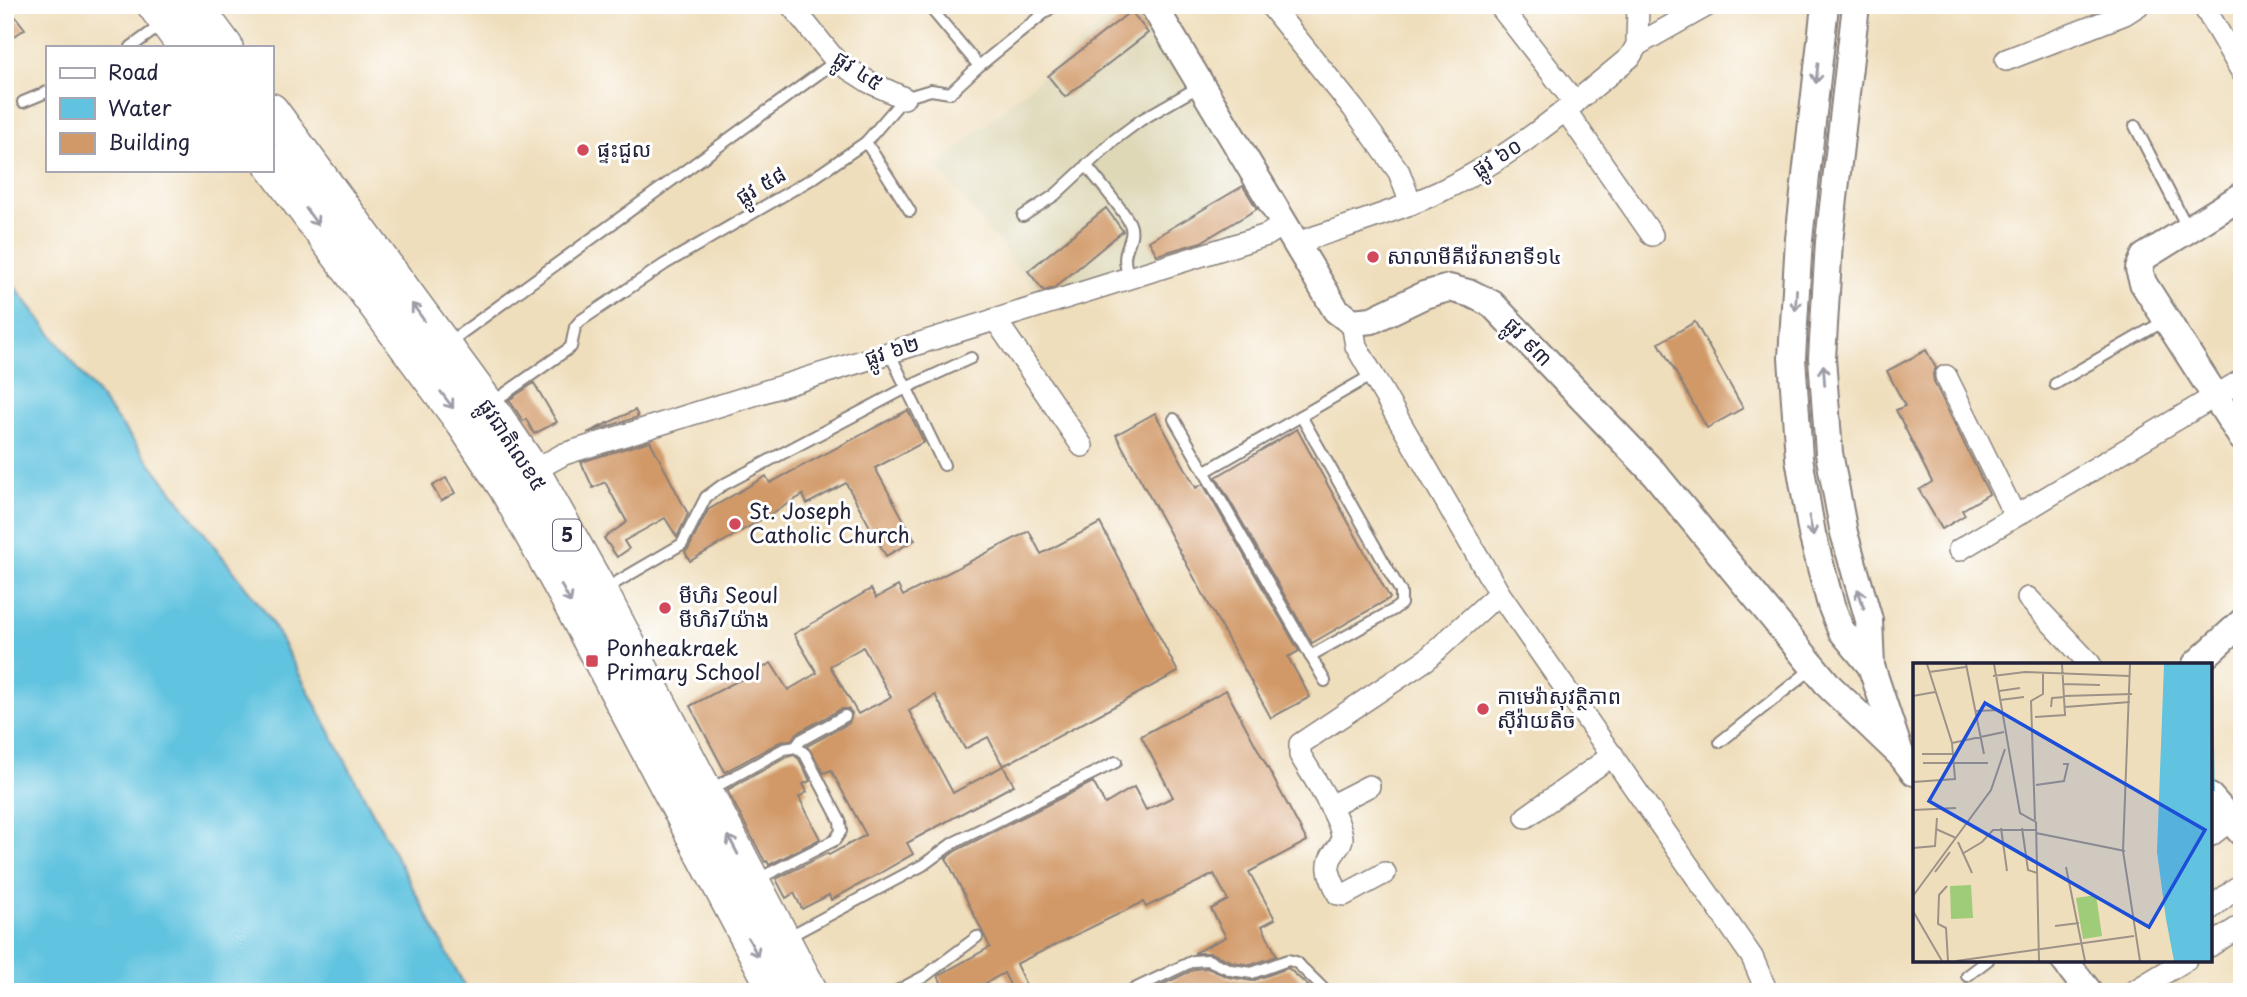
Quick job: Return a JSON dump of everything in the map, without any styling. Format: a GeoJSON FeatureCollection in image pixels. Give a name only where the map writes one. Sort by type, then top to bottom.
{"type":"FeatureCollection","features":[{"type":"Feature","properties":{"kind":"highway"},"geometry":{"type":"LineString","coordinates":[[178,17],[223,46]]}},
{"type":"Feature","properties":{"kind":"highway","name":"ផ្លូវជាតិលេខ៥"},"geometry":{"type":"LineString","coordinates":[[273,114],[431,354],[471,432],[519,479],[600,592],[705,793],[777,992]]}},
{"type":"Feature","properties":{"kind":"highway","name":"ផ្លូវជាតិលេខ៥"},"geometry":{"type":"LineString","coordinates":[[273,165],[431,354],[488,406],[576,613],[739,889],[782,940],[810,992]]}},
{"type":"Feature","properties":{"kind":"street","name":"ផ្លូវ ៤៥"},"geometry":{"type":"LineString","coordinates":[[792,5],[836,61],[869,82],[904,98]]}},
{"type":"Feature","properties":{"kind":"street"},"geometry":{"type":"LineString","coordinates":[[1153,5],[1336,310],[1352,322],[1356,346],[1499,593],[1752,957],[1767,992]]}},
{"type":"Feature","properties":{"kind":"street"},"geometry":{"type":"LineString","coordinates":[[1270,5],[1353,108],[1399,172],[1412,204]]}},
{"type":"Feature","properties":{"kind":"street"},"geometry":{"type":"LineString","coordinates":[[1499,5],[1570,107],[1652,235]]}},
{"type":"Feature","properties":{"kind":"street"},"geometry":{"type":"LineString","coordinates":[[1637,5],[1637,45]]}},
{"type":"Feature","properties":{"kind":"street","name":"ផ្លូវ ៦០"},"geometry":{"type":"LineString","coordinates":[[1289,234],[1412,204],[1441,191],[1503,156],[1570,107],[1630,57],[1637,45],[1708,5]]}},
{"type":"Feature","properties":{"kind":"street"},"geometry":{"type":"LineString","coordinates":[[1825,5],[1799,239],[1792,358],[1799,458],[1812,534],[1831,605],[1841,630],[1871,666]]}},
{"type":"Feature","properties":{"kind":"street"},"geometry":{"type":"LineString","coordinates":[[1856,5],[1829,242],[1822,358],[1829,453],[1844,533],[1868,621],[1871,666],[1908,764]]}},
{"type":"Feature","properties":{"kind":"street"},"geometry":{"type":"LineString","coordinates":[[2006,60],[2124,14],[2139,5]]}},
{"type":"Feature","properties":{"kind":"street"},"geometry":{"type":"LineString","coordinates":[[2203,5],[2242,72]]}},
{"type":"Feature","properties":{"kind":"street"},"geometry":{"type":"LineString","coordinates":[[2242,196],[2144,257],[2139,269],[2143,283],[2242,438]]}},
{"type":"Feature","properties":{"kind":"street","name":"ផ្លូវ ៦២"},"geometry":{"type":"LineString","coordinates":[[519,479],[564,454],[1266,235],[1289,234]]}},
{"type":"Feature","properties":{"kind":"street","name":"ផ្លូវ ៩៣"},"geometry":{"type":"LineString","coordinates":[[1352,322],[1372,320],[1424,295],[1449,288],[1472,294],[1492,304],[1654,473],[1822,677],[1908,764]]}},
{"type":"Feature","properties":{"kind":"street"},"geometry":{"type":"LineString","coordinates":[[995,319],[1082,446]]}},
{"type":"Feature","properties":{"kind":"street"},"geometry":{"type":"LineString","coordinates":[[1946,376],[2015,516]]}},
{"type":"Feature","properties":{"kind":"street"},"geometry":{"type":"LineString","coordinates":[[1959,550],[2242,380]]}},
{"type":"Feature","properties":{"kind":"street"},"geometry":{"type":"LineString","coordinates":[[1385,873],[1344,895],[1338,894],[1328,871],[1329,859],[1342,837],[1330,807],[1300,755],[1300,744],[1427,659],[1499,593]]}},
{"type":"Feature","properties":{"kind":"street"},"geometry":{"type":"LineString","coordinates":[[2028,598],[2089,663]]}},
{"type":"Feature","properties":{"kind":"street"},"geometry":{"type":"LineString","coordinates":[[2197,663],[2242,622]]}},
{"type":"Feature","properties":{"kind":"street"},"geometry":{"type":"LineString","coordinates":[[1822,677],[1840,687],[1853,682],[1871,666]]}},
{"type":"Feature","properties":{"kind":"street"},"geometry":{"type":"LineString","coordinates":[[1526,817],[1613,755]]}},
{"type":"Feature","properties":{"kind":"street"},"geometry":{"type":"LineString","coordinates":[[1330,807],[1369,786]]}},
{"type":"Feature","properties":{"kind":"street"},"geometry":{"type":"LineString","coordinates":[[2212,801],[2228,830]]}},
{"type":"Feature","properties":{"kind":"street"},"geometry":{"type":"LineString","coordinates":[[2212,907],[2236,888]]}},
{"type":"Feature","properties":{"kind":"street"},"geometry":{"type":"LineString","coordinates":[[2212,942],[2242,925]]}},
{"type":"Feature","properties":{"kind":"street"},"geometry":{"type":"LineString","coordinates":[[2066,962],[2089,992]]}},
{"type":"Feature","properties":{"kind":"street"},"geometry":{"type":"LineString","coordinates":[[2133,992],[2183,962]]}},
{"type":"Feature","properties":{"kind":"lane"},"geometry":{"type":"LineString","coordinates":[[928,5],[979,66]]}},
{"type":"Feature","properties":{"kind":"lane"},"geometry":{"type":"LineString","coordinates":[[904,98],[931,90],[950,93],[1046,8]]}},
{"type":"Feature","properties":{"kind":"lane"},"geometry":{"type":"LineString","coordinates":[[133,46],[178,17]]}},
{"type":"Feature","properties":{"kind":"lane"},"geometry":{"type":"LineString","coordinates":[[431,354],[836,61]]}},
{"type":"Feature","properties":{"kind":"lane"},"geometry":{"type":"LineString","coordinates":[[1023,216],[1055,195],[1114,140],[1141,120],[1201,85]]}},
{"type":"Feature","properties":{"kind":"lane"},"geometry":{"type":"LineString","coordinates":[[23,102],[46,92]]}},
{"type":"Feature","properties":{"kind":"lane","name":"ផ្លូវ ៥៨"},"geometry":{"type":"LineString","coordinates":[[488,406],[571,347],[575,327],[601,306],[665,264],[815,177],[866,142],[904,98]]}},
{"type":"Feature","properties":{"kind":"lane"},"geometry":{"type":"LineString","coordinates":[[2135,126],[2188,229]]}},
{"type":"Feature","properties":{"kind":"lane"},"geometry":{"type":"LineString","coordinates":[[866,142],[910,211]]}},
{"type":"Feature","properties":{"kind":"lane"},"geometry":{"type":"LineString","coordinates":[[1086,165],[1130,224],[1123,265],[1130,277]]}},
{"type":"Feature","properties":{"kind":"lane"},"geometry":{"type":"LineString","coordinates":[[2055,384],[2166,320]]}},
{"type":"Feature","properties":{"kind":"lane"},"geometry":{"type":"LineString","coordinates":[[889,352],[944,465]]}},
{"type":"Feature","properties":{"kind":"lane"},"geometry":{"type":"LineString","coordinates":[[600,592],[682,544],[706,497],[721,486],[906,388],[971,358]]}},
{"type":"Feature","properties":{"kind":"lane"},"geometry":{"type":"LineString","coordinates":[[1206,471],[1372,375]]}},
{"type":"Feature","properties":{"kind":"lane"},"geometry":{"type":"LineString","coordinates":[[1301,416],[1401,592],[1401,604],[1310,656]]}},
{"type":"Feature","properties":{"kind":"lane"},"geometry":{"type":"LineString","coordinates":[[1174,419],[1325,681]]}},
{"type":"Feature","properties":{"kind":"lane"},"geometry":{"type":"LineString","coordinates":[[1720,742],[1822,677]]}},
{"type":"Feature","properties":{"kind":"lane"},"geometry":{"type":"LineString","coordinates":[[705,793],[784,749],[796,747],[801,740],[845,716]]}},
{"type":"Feature","properties":{"kind":"lane"},"geometry":{"type":"LineString","coordinates":[[739,889],[835,841],[841,831],[840,821],[805,754],[796,747]]}},
{"type":"Feature","properties":{"kind":"lane"},"geometry":{"type":"LineString","coordinates":[[782,940],[923,865],[953,843],[1116,762]]}},
{"type":"Feature","properties":{"kind":"lane"},"geometry":{"type":"LineString","coordinates":[[895,992],[925,976],[977,937]]}},
{"type":"Feature","properties":{"kind":"lane"},"geometry":{"type":"LineString","coordinates":[[1128,992],[1193,961],[1208,960],[1231,970],[1252,973],[1288,960],[1296,962],[1327,992]]}},
{"type":"Feature","properties":{"kind":"lane"},"geometry":{"type":"LineString","coordinates":[[1967,976],[1985,962]]}},
{"type":"Feature","properties":{"kind":"shaded area"},"geometry":{"type":"Polygon","coordinates":[[[1126,5],[1138,5],[1266,222],[1256,235],[1054,298],[1039,294],[937,166],[1126,5]]]}},
{"type":"Feature","properties":{"kind":"water"},"geometry":{"type":"Polygon","coordinates":[[[5,274],[269,617],[468,992],[5,992],[5,274]]]}},
{"type":"Feature","properties":{"kind":"building"},"geometry":{"type":"Polygon","coordinates":[[[1131,11],[1148,33],[1065,97],[1048,76],[1131,11]]]}},
{"type":"Feature","properties":{"kind":"building"},"geometry":{"type":"Polygon","coordinates":[[[15,16],[25,29],[13,37],[5,23],[15,16]]]}},
{"type":"Feature","properties":{"kind":"building"},"geometry":{"type":"Polygon","coordinates":[[[1243,186],[1257,209],[1201,242],[1157,255],[1149,241],[1243,186]]]}},
{"type":"Feature","properties":{"kind":"building"},"geometry":{"type":"Polygon","coordinates":[[[1106,208],[1123,231],[1054,288],[1044,291],[1028,271],[1106,208]]]}},
{"type":"Feature","properties":{"kind":"building"},"geometry":{"type":"Polygon","coordinates":[[[1695,322],[1743,408],[1707,428],[1659,343],[1695,322]]]}},
{"type":"Feature","properties":{"kind":"building"},"geometry":{"type":"Polygon","coordinates":[[[1926,350],[1936,368],[1933,374],[1934,382],[1989,494],[1962,510],[1965,515],[1942,529],[1919,490],[1932,482],[1896,410],[1905,406],[1887,371],[1926,350]]]}},
{"type":"Feature","properties":{"kind":"building"},"geometry":{"type":"Polygon","coordinates":[[[534,383],[557,422],[534,434],[526,419],[523,421],[509,400],[534,383]]]}},
{"type":"Feature","properties":{"kind":"building"},"geometry":{"type":"Polygon","coordinates":[[[635,410],[638,417],[587,433],[635,410]]]}},
{"type":"Feature","properties":{"kind":"building"},"geometry":{"type":"Polygon","coordinates":[[[908,410],[924,442],[875,468],[915,540],[886,556],[846,483],[807,504],[803,495],[690,561],[685,552],[708,510],[766,476],[770,483],[908,410]]]}},
{"type":"Feature","properties":{"kind":"building"},"geometry":{"type":"Polygon","coordinates":[[[1155,413],[1196,488],[1203,484],[1299,651],[1288,657],[1310,697],[1271,718],[1116,435],[1155,413]]]}},
{"type":"Feature","properties":{"kind":"building"},"geometry":{"type":"Polygon","coordinates":[[[1297,429],[1390,598],[1312,643],[1216,477],[1297,429]]]}},
{"type":"Feature","properties":{"kind":"building"},"geometry":{"type":"Polygon","coordinates":[[[650,441],[688,514],[677,537],[665,518],[624,541],[629,549],[617,557],[604,538],[627,522],[605,482],[593,488],[581,462],[650,441]]]}},
{"type":"Feature","properties":{"kind":"building"},"geometry":{"type":"Polygon","coordinates":[[[446,478],[455,493],[441,501],[432,486],[446,478]]]}},
{"type":"Feature","properties":{"kind":"building"},"geometry":{"type":"Polygon","coordinates":[[[1100,523],[1178,672],[1003,766],[1014,785],[907,843],[913,854],[868,880],[831,900],[829,895],[802,909],[794,893],[786,898],[776,879],[866,835],[831,770],[824,773],[807,746],[849,723],[852,713],[848,709],[841,709],[797,733],[791,740],[780,742],[725,772],[690,706],[771,663],[788,690],[817,673],[794,634],[871,589],[876,598],[898,586],[903,596],[1029,531],[1041,554],[1100,523]],[[863,647],[830,666],[858,714],[891,697],[863,647]],[[935,695],[909,711],[953,793],[1003,766],[988,737],[965,749],[935,695]]]}},
{"type":"Feature","properties":{"kind":"building"},"geometry":{"type":"Polygon","coordinates":[[[1226,690],[1307,841],[1249,872],[1275,919],[1262,926],[1277,956],[1251,965],[1233,962],[1211,953],[1194,953],[1226,937],[1211,909],[1228,900],[1214,874],[1146,907],[1143,902],[1016,964],[1026,985],[1013,991],[1004,973],[970,992],[946,992],[938,976],[990,947],[946,858],[1093,782],[1105,804],[1134,787],[1146,810],[1173,797],[1141,736],[1226,690]]]}},
{"type":"Feature","properties":{"kind":"building"},"geometry":{"type":"Polygon","coordinates":[[[794,755],[799,759],[810,781],[803,784],[807,792],[799,797],[820,839],[769,865],[727,790],[794,755]]]}},
{"type":"Feature","properties":{"kind":"building"},"geometry":{"type":"Polygon","coordinates":[[[1207,968],[1228,977],[1252,981],[1288,968],[1315,992],[1147,992],[1195,969],[1207,968]]]}},
{"type":"Feature","properties":{"kind":"place","name":"ផ្ទះជួល"},"geometry":{"type":"Point","coordinates":[583,150]}},
{"type":"Feature","properties":{"kind":"place","name":"សាលាមីគីវ៉េសាខាទី១៤"},"geometry":{"type":"Point","coordinates":[1373,257]}},
{"type":"Feature","properties":{"kind":"place","name":"St. Joseph Catholic Church"},"geometry":{"type":"Point","coordinates":[735,524]}},
{"type":"Feature","properties":{"kind":"place","name":"មីហិរ Seoul មីហិរ7យ៉ាង"},"geometry":{"type":"Point","coordinates":[665,608]}},
{"type":"Feature","properties":{"kind":"place","name":"Ponheakraek Primary School"},"geometry":{"type":"Point","coordinates":[592,661]}},
{"type":"Feature","properties":{"kind":"place","name":"កាមេរ៉ាសុវត្ថិភាព ស៊ីវ៉ាយតិច"},"geometry":{"type":"Point","coordinates":[1483,709]}}]}
